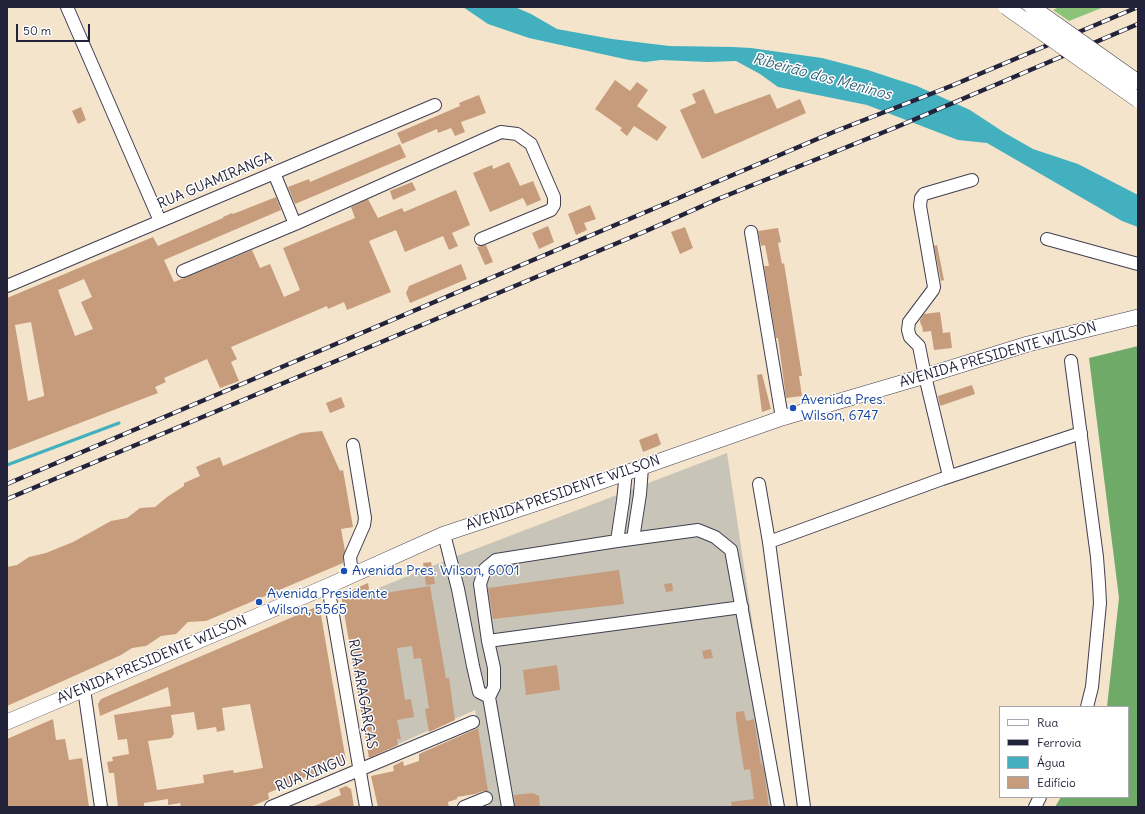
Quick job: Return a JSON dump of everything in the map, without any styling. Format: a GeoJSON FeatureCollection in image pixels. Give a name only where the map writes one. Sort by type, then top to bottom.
{"type":"FeatureCollection","features":[{"type":"Feature","properties":{"kind":"main road"},"geometry":{"type":"LineString","coordinates":[[1006,7],[1138,100]]}},
{"type":"Feature","properties":{"kind":"main road"},"geometry":{"type":"LineString","coordinates":[[1032,7],[1138,82]]}},
{"type":"Feature","properties":{"kind":"main road","name":"AVENIDA PRESIDENTE WILSON"},"geometry":{"type":"LineString","coordinates":[[7,722],[328,586],[444,534],[577,490],[782,418],[1040,340],[1138,317]]}},
{"type":"Feature","properties":{"kind":"street"},"geometry":{"type":"LineString","coordinates":[[68,7],[160,221]]}},
{"type":"Feature","properties":{"kind":"street","name":"RUA GUAMIRANGA"},"geometry":{"type":"LineString","coordinates":[[7,286],[435,105]]}},
{"type":"Feature","properties":{"kind":"street"},"geometry":{"type":"LineString","coordinates":[[183,271],[295,224],[501,132],[517,134],[531,144],[554,197],[554,205],[551,210],[481,239]]}},
{"type":"Feature","properties":{"kind":"street"},"geometry":{"type":"LineString","coordinates":[[274,173],[295,224]]}},
{"type":"Feature","properties":{"kind":"street"},"geometry":{"type":"LineString","coordinates":[[949,476],[918,344],[910,337],[908,330],[909,322],[934,287],[920,206],[921,198],[924,194],[972,180]]}},
{"type":"Feature","properties":{"kind":"street"},"geometry":{"type":"LineString","coordinates":[[752,232],[782,418]]}},
{"type":"Feature","properties":{"kind":"street"},"geometry":{"type":"LineString","coordinates":[[1047,239],[1138,264]]}},
{"type":"Feature","properties":{"kind":"street"},"geometry":{"type":"LineString","coordinates":[[1071,361],[1097,557],[1100,603],[1092,688],[1087,706]]}},
{"type":"Feature","properties":{"kind":"street"},"geometry":{"type":"LineString","coordinates":[[769,542],[949,476],[1081,434]]}},
{"type":"Feature","properties":{"kind":"street"},"geometry":{"type":"LineString","coordinates":[[352,575],[350,557],[364,525],[365,518],[353,444]]}},
{"type":"Feature","properties":{"kind":"street"},"geometry":{"type":"LineString","coordinates":[[633,539],[640,494],[642,467]]}},
{"type":"Feature","properties":{"kind":"street"},"geometry":{"type":"LineString","coordinates":[[617,541],[626,472]]}},
{"type":"Feature","properties":{"kind":"street"},"geometry":{"type":"LineString","coordinates":[[759,484],[769,542],[804,807]]}},
{"type":"Feature","properties":{"kind":"street"},"geometry":{"type":"LineString","coordinates":[[508,807],[488,698],[494,687],[494,668],[488,641],[480,584],[486,569],[496,560],[698,530],[715,537],[731,550],[778,807]]}},
{"type":"Feature","properties":{"kind":"street"},"geometry":{"type":"LineString","coordinates":[[444,534],[458,590],[479,692],[488,698]]}},
{"type":"Feature","properties":{"kind":"street","name":"RUA ARAGARÇAS"},"geometry":{"type":"LineString","coordinates":[[328,586],[366,807]]}},
{"type":"Feature","properties":{"kind":"street"},"geometry":{"type":"LineString","coordinates":[[488,641],[742,607]]}},
{"type":"Feature","properties":{"kind":"street"},"geometry":{"type":"LineString","coordinates":[[84,689],[101,807]]}},
{"type":"Feature","properties":{"kind":"street","name":"RUA XINGU"},"geometry":{"type":"LineString","coordinates":[[271,807],[473,722]]}},
{"type":"Feature","properties":{"kind":"street"},"geometry":{"type":"LineString","coordinates":[[464,807],[486,798]]}},
{"type":"Feature","properties":{"kind":"street"},"geometry":{"type":"LineString","coordinates":[[1034,807],[1039,798]]}},
{"type":"Feature","properties":{"kind":"shaded area"},"geometry":{"type":"Polygon","coordinates":[[[727,453],[780,807],[489,807],[475,710],[396,745],[371,591],[457,556],[727,453]]]}},
{"type":"Feature","properties":{"kind":"green space"},"geometry":{"type":"Polygon","coordinates":[[[1059,7],[1104,7],[1069,21],[1053,10],[1059,7]]]}},
{"type":"Feature","properties":{"kind":"green space"},"geometry":{"type":"Polygon","coordinates":[[[1138,346],[1138,807],[1055,807],[1060,798],[1129,798],[1129,706],[1107,706],[1119,598],[1089,358],[1138,346]]]}},
{"type":"Feature","properties":{"kind":"water","name":"Ribeirão dos Meninos"},"geometry":{"type":"Polygon","coordinates":[[[463,7],[515,7],[531,14],[557,29],[612,39],[669,46],[751,48],[822,58],[868,70],[917,86],[970,110],[1033,149],[1078,164],[1138,195],[1138,227],[1122,221],[987,143],[958,140],[867,105],[778,87],[760,74],[736,61],[708,62],[661,60],[645,62],[629,60],[529,38],[488,24],[463,7]]]}},
{"type":"Feature","properties":{"kind":"building"},"geometry":{"type":"Polygon","coordinates":[[[615,80],[630,91],[637,82],[648,90],[637,106],[667,127],[657,141],[634,126],[627,136],[620,130],[622,128],[595,109],[615,80]]]}},
{"type":"Feature","properties":{"kind":"building"},"geometry":{"type":"Polygon","coordinates":[[[704,89],[715,114],[770,94],[777,109],[800,99],[806,113],[702,159],[680,110],[696,103],[692,94],[704,89]]]}},
{"type":"Feature","properties":{"kind":"building"},"geometry":{"type":"Polygon","coordinates":[[[479,95],[486,113],[461,122],[465,132],[455,136],[451,128],[438,133],[437,129],[402,144],[397,133],[460,106],[459,103],[479,95]]]}},
{"type":"Feature","properties":{"kind":"building"},"geometry":{"type":"Polygon","coordinates":[[[81,107],[86,120],[78,124],[72,111],[81,107]]]}},
{"type":"Feature","properties":{"kind":"building"},"geometry":{"type":"Polygon","coordinates":[[[400,144],[406,157],[295,204],[288,187],[309,179],[310,182],[400,144]]]}},
{"type":"Feature","properties":{"kind":"building"},"geometry":{"type":"Polygon","coordinates":[[[509,162],[520,186],[533,181],[541,200],[527,206],[523,198],[490,212],[473,173],[492,165],[493,169],[509,162]]]}},
{"type":"Feature","properties":{"kind":"building"},"geometry":{"type":"Polygon","coordinates":[[[412,182],[416,190],[393,200],[390,191],[412,182]]]}},
{"type":"Feature","properties":{"kind":"building"},"geometry":{"type":"Polygon","coordinates":[[[456,190],[470,225],[452,233],[458,246],[449,250],[443,236],[405,252],[396,230],[369,241],[391,292],[347,310],[344,302],[328,309],[327,306],[231,347],[237,359],[231,362],[239,381],[220,388],[207,359],[164,378],[166,382],[155,387],[158,393],[7,451],[7,298],[153,237],[158,246],[232,213],[233,214],[276,197],[281,210],[164,260],[174,282],[252,250],[260,268],[270,264],[284,297],[300,290],[283,248],[355,218],[351,207],[368,199],[378,218],[402,208],[404,212],[456,190]],[[84,279],[58,290],[75,336],[93,329],[81,302],[92,297],[84,279]],[[31,322],[15,325],[28,401],[44,396],[31,322]]]}},
{"type":"Feature","properties":{"kind":"building"},"geometry":{"type":"Polygon","coordinates":[[[590,205],[596,219],[584,223],[587,230],[576,235],[568,214],[590,205]]]}},
{"type":"Feature","properties":{"kind":"building"},"geometry":{"type":"Polygon","coordinates":[[[548,226],[554,242],[539,249],[532,233],[548,226]]]}},
{"type":"Feature","properties":{"kind":"building"},"geometry":{"type":"Polygon","coordinates":[[[685,227],[693,248],[680,254],[671,232],[685,227]]]}},
{"type":"Feature","properties":{"kind":"building"},"geometry":{"type":"Polygon","coordinates":[[[778,228],[781,242],[778,243],[782,264],[784,263],[802,376],[799,376],[802,396],[786,398],[778,338],[776,338],[764,266],[769,266],[765,245],[761,246],[758,231],[778,228]]]}},
{"type":"Feature","properties":{"kind":"building"},"geometry":{"type":"Polygon","coordinates":[[[486,245],[493,262],[485,265],[477,247],[486,245]]]}},
{"type":"Feature","properties":{"kind":"building"},"geometry":{"type":"Polygon","coordinates":[[[937,245],[944,280],[941,281],[934,246],[937,245]]]}},
{"type":"Feature","properties":{"kind":"building"},"geometry":{"type":"Polygon","coordinates":[[[461,264],[467,279],[410,303],[406,293],[409,286],[461,264]]]}},
{"type":"Feature","properties":{"kind":"building"},"geometry":{"type":"Polygon","coordinates":[[[940,312],[943,333],[950,332],[952,348],[934,350],[931,331],[923,332],[920,320],[924,314],[940,312]]]}},
{"type":"Feature","properties":{"kind":"building"},"geometry":{"type":"Polygon","coordinates":[[[762,374],[771,409],[762,412],[757,375],[762,374]]]}},
{"type":"Feature","properties":{"kind":"building"},"geometry":{"type":"Polygon","coordinates":[[[972,385],[975,394],[940,406],[938,396],[972,385]]]}},
{"type":"Feature","properties":{"kind":"building"},"geometry":{"type":"Polygon","coordinates":[[[341,397],[345,407],[330,413],[326,403],[341,397]]]}},
{"type":"Feature","properties":{"kind":"building"},"geometry":{"type":"Polygon","coordinates":[[[322,431],[340,471],[343,470],[353,527],[341,529],[345,551],[343,563],[206,621],[188,622],[176,634],[161,636],[146,646],[132,648],[121,655],[7,706],[7,567],[17,565],[29,557],[46,553],[73,542],[111,521],[127,518],[140,508],[155,507],[184,486],[184,483],[200,476],[196,467],[205,463],[220,457],[223,466],[301,433],[322,431]]]}},
{"type":"Feature","properties":{"kind":"building"},"geometry":{"type":"Polygon","coordinates":[[[657,433],[661,444],[643,452],[639,440],[657,433]]]}},
{"type":"Feature","properties":{"kind":"building"},"geometry":{"type":"Polygon","coordinates":[[[431,562],[435,584],[426,585],[423,563],[431,562]]]}},
{"type":"Feature","properties":{"kind":"building"},"geometry":{"type":"Polygon","coordinates":[[[619,570],[624,604],[493,619],[488,588],[619,570]]]}},
{"type":"Feature","properties":{"kind":"building"},"geometry":{"type":"Polygon","coordinates":[[[368,583],[370,594],[372,593],[372,595],[430,586],[446,678],[449,678],[455,720],[429,732],[425,709],[429,708],[421,658],[414,659],[412,646],[397,648],[405,700],[411,699],[414,717],[397,720],[401,739],[397,739],[398,745],[369,758],[341,595],[368,583]]]}},
{"type":"Feature","properties":{"kind":"building"},"geometry":{"type":"Polygon","coordinates":[[[672,583],[673,591],[666,592],[664,584],[672,583]]]}},
{"type":"Feature","properties":{"kind":"building"},"geometry":{"type":"Polygon","coordinates":[[[316,607],[320,609],[346,761],[268,793],[269,799],[250,807],[181,807],[180,803],[168,805],[168,799],[144,803],[144,807],[118,807],[114,773],[109,773],[107,762],[113,761],[112,757],[129,754],[127,739],[118,740],[114,715],[171,706],[168,687],[100,716],[98,704],[101,699],[316,607]],[[250,704],[222,708],[225,730],[217,732],[216,727],[197,730],[194,712],[171,715],[174,734],[171,738],[148,741],[157,790],[204,783],[203,775],[233,770],[234,773],[263,768],[250,704]]]}},
{"type":"Feature","properties":{"kind":"building"},"geometry":{"type":"Polygon","coordinates":[[[711,649],[713,658],[704,659],[702,651],[711,649]]]}},
{"type":"Feature","properties":{"kind":"building"},"geometry":{"type":"Polygon","coordinates":[[[557,665],[560,690],[526,695],[523,670],[557,665]]]}},
{"type":"Feature","properties":{"kind":"building"},"geometry":{"type":"Polygon","coordinates":[[[744,711],[746,721],[754,719],[769,807],[732,807],[731,802],[754,799],[750,769],[744,770],[736,718],[736,712],[744,711]]]}},
{"type":"Feature","properties":{"kind":"building"},"geometry":{"type":"Polygon","coordinates":[[[53,719],[56,740],[65,739],[69,760],[82,758],[89,807],[7,807],[7,739],[53,719]]]}},
{"type":"Feature","properties":{"kind":"building"},"geometry":{"type":"Polygon","coordinates":[[[478,728],[488,791],[457,797],[457,799],[448,802],[449,807],[378,807],[371,776],[394,771],[393,766],[403,761],[404,766],[419,761],[419,754],[478,728]]]}},
{"type":"Feature","properties":{"kind":"building"},"geometry":{"type":"Polygon","coordinates":[[[346,786],[351,789],[354,807],[312,807],[341,795],[339,789],[346,786]]]}},
{"type":"Feature","properties":{"kind":"building"},"geometry":{"type":"Polygon","coordinates":[[[533,793],[539,796],[540,807],[515,807],[514,795],[533,793]]]}},
{"type":"Feature","properties":{"kind":"waterway"},"geometry":{"type":"LineString","coordinates":[[7,465],[119,423]]}},
{"type":"Feature","properties":{"kind":"railway"},"geometry":{"type":"LineString","coordinates":[[7,484],[836,131],[951,86],[1138,7]]}},
{"type":"Feature","properties":{"kind":"railway"},"geometry":{"type":"LineString","coordinates":[[7,499],[646,231],[718,199],[899,126],[1138,24]]}},
{"type":"Feature","properties":{"kind":"place","name":"Avenida Pres. Wilson, 6747"},"geometry":{"type":"Point","coordinates":[793,408]}},
{"type":"Feature","properties":{"kind":"place","name":"Avenida Pres. Wilson, 6001"},"geometry":{"type":"Point","coordinates":[344,571]}},
{"type":"Feature","properties":{"kind":"place","name":"Avenida Presidente Wilson, 5565"},"geometry":{"type":"Point","coordinates":[259,602]}}]}
